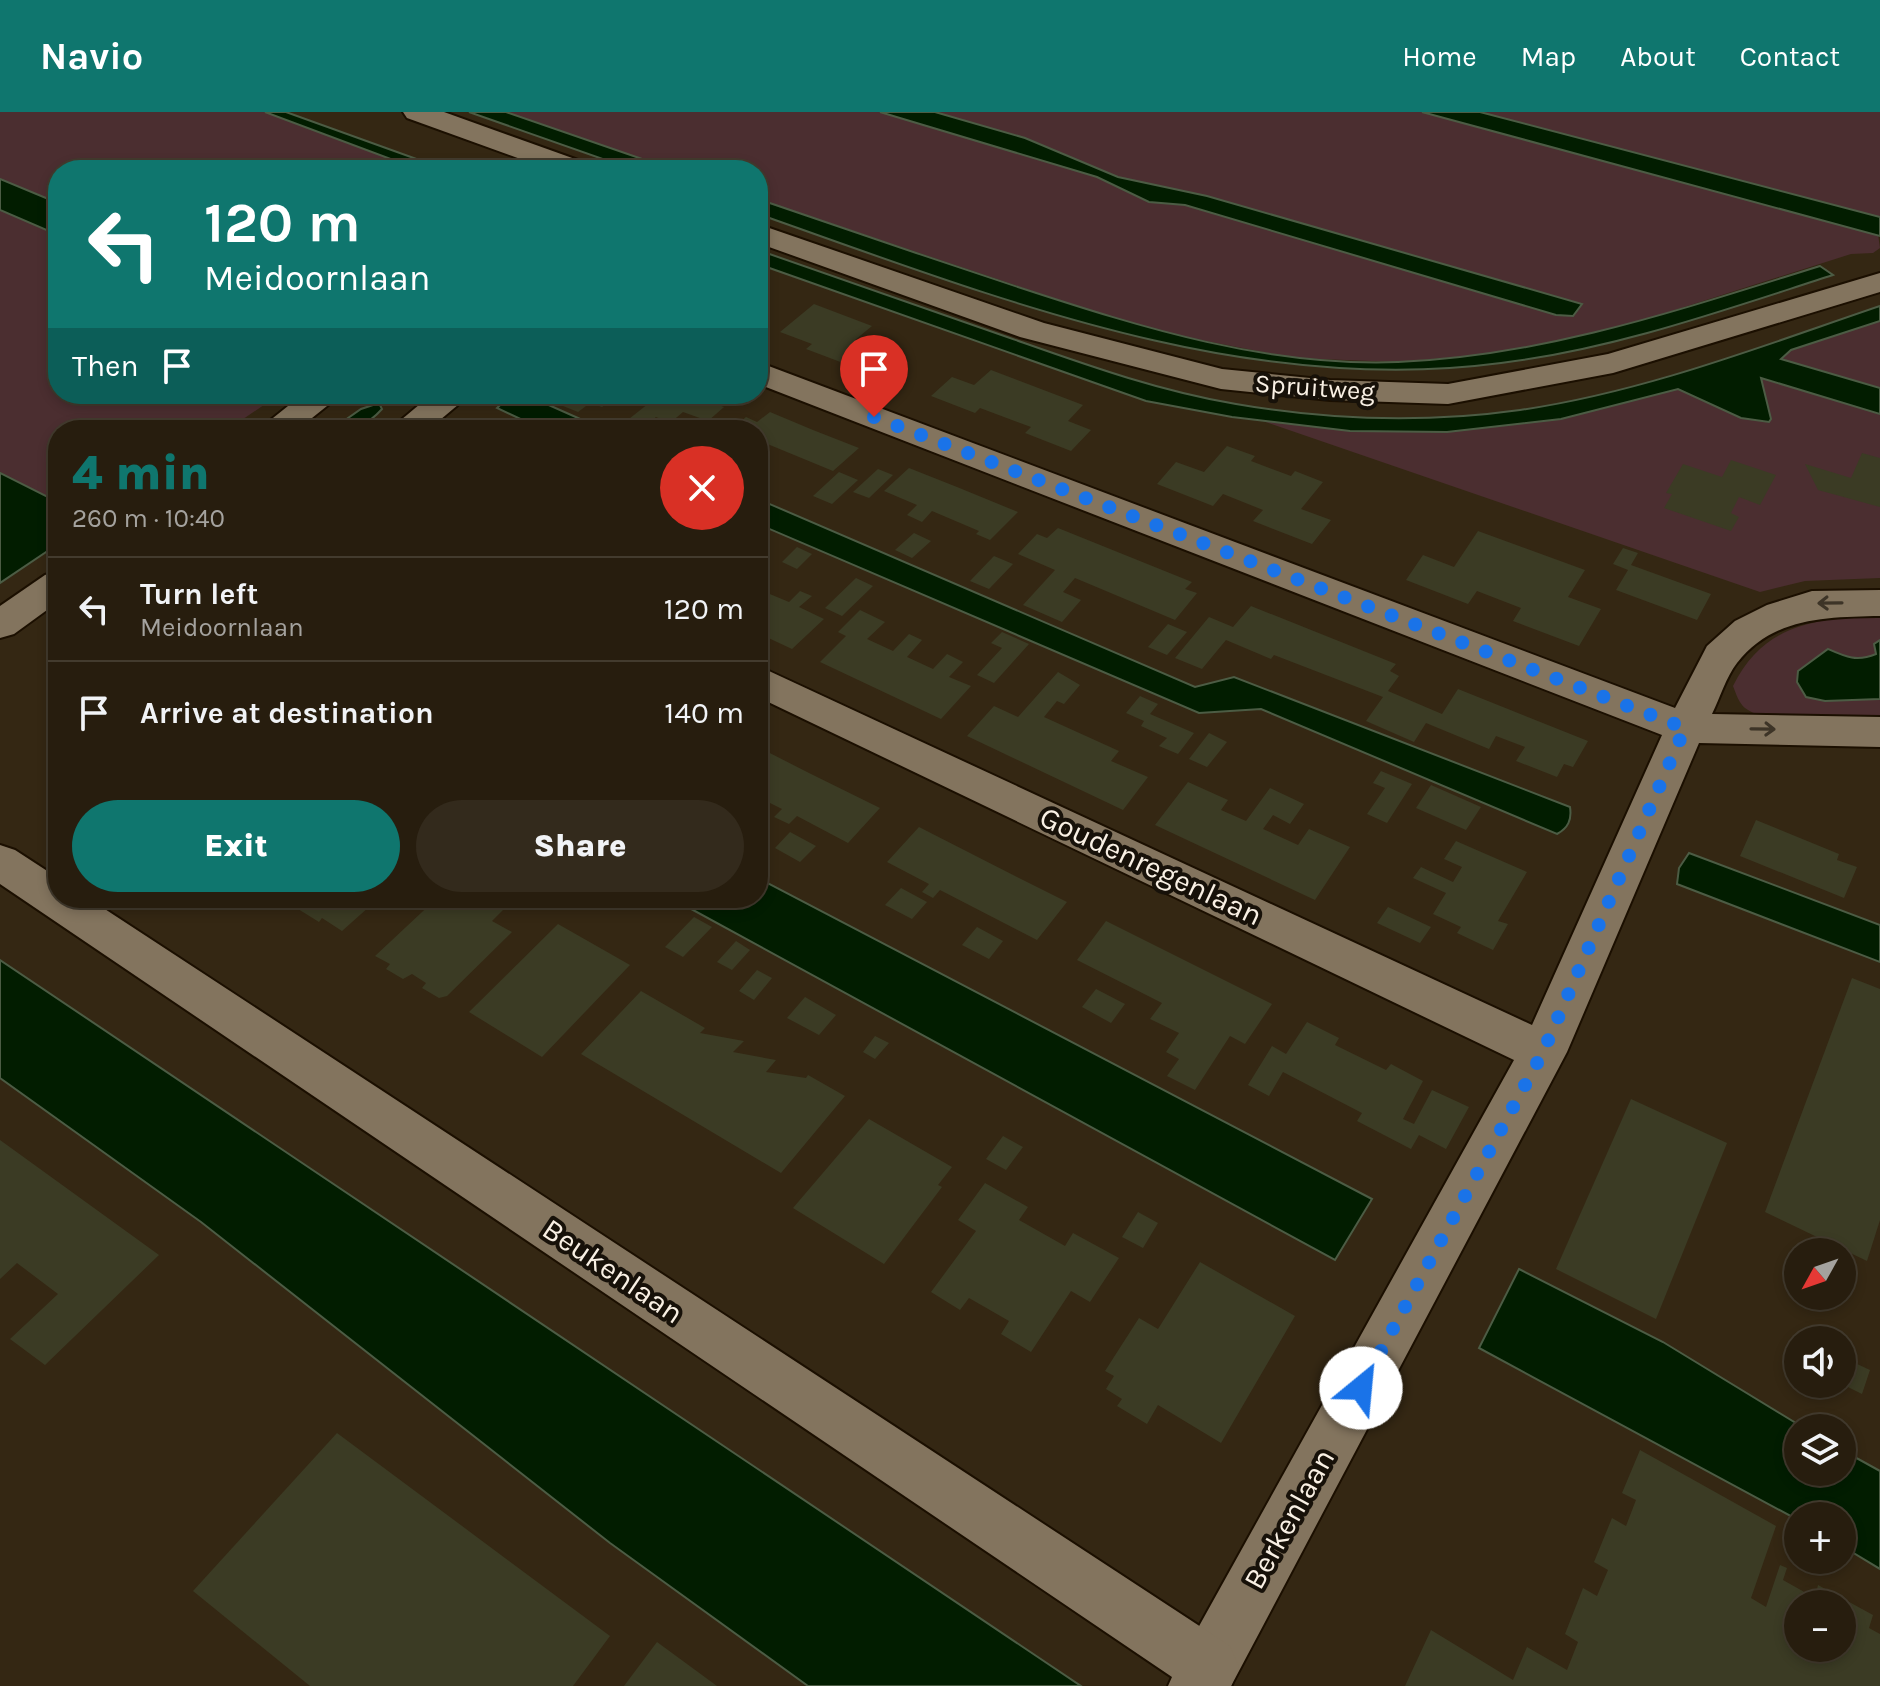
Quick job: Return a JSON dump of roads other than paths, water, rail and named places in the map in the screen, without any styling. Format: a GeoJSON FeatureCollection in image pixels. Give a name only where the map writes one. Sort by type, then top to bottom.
{"type":"FeatureCollection","features":[{"type":"Feature","properties":{"kind":"street"},"geometry":{"type":"LineString","coordinates":[[417,112],[551,160]]}},
{"type":"Feature","properties":{"kind":"street","name":"Spruitweg"},"geometry":{"type":"LineString","coordinates":[[768,237],[1032,330],[1221,379],[1330,390],[1448,394],[1613,363],[1880,282]]}},
{"type":"Feature","properties":{"kind":"street"},"geometry":{"type":"LineString","coordinates":[[768,376],[1685,728],[1880,732]]}},
{"type":"Feature","properties":{"kind":"street"},"geometry":{"type":"LineString","coordinates":[[289,420],[311,404]]}},
{"type":"Feature","properties":{"kind":"street"},"geometry":{"type":"LineString","coordinates":[[419,420],[440,404]]}},
{"type":"Feature","properties":{"kind":"street"},"geometry":{"type":"LineString","coordinates":[[0,625],[48,591]]}},
{"type":"Feature","properties":{"kind":"street","name":"Berkenlaan"},"geometry":{"type":"LineString","coordinates":[[1203,1677],[1543,1052],[1685,728],[1721,656],[1749,630],[1812,604],[1880,603]]}},
{"type":"Feature","properties":{"kind":"street","name":"Goudenregenlaan"},"geometry":{"type":"LineString","coordinates":[[768,685],[1543,1052]]}},
{"type":"Feature","properties":{"kind":"street","name":"Beukenlaan"},"geometry":{"type":"LineString","coordinates":[[0,862],[48,895]]}},
{"type":"Feature","properties":{"kind":"street","name":"Beukenlaan"},"geometry":{"type":"LineString","coordinates":[[68,908],[1203,1677]]}}]}
